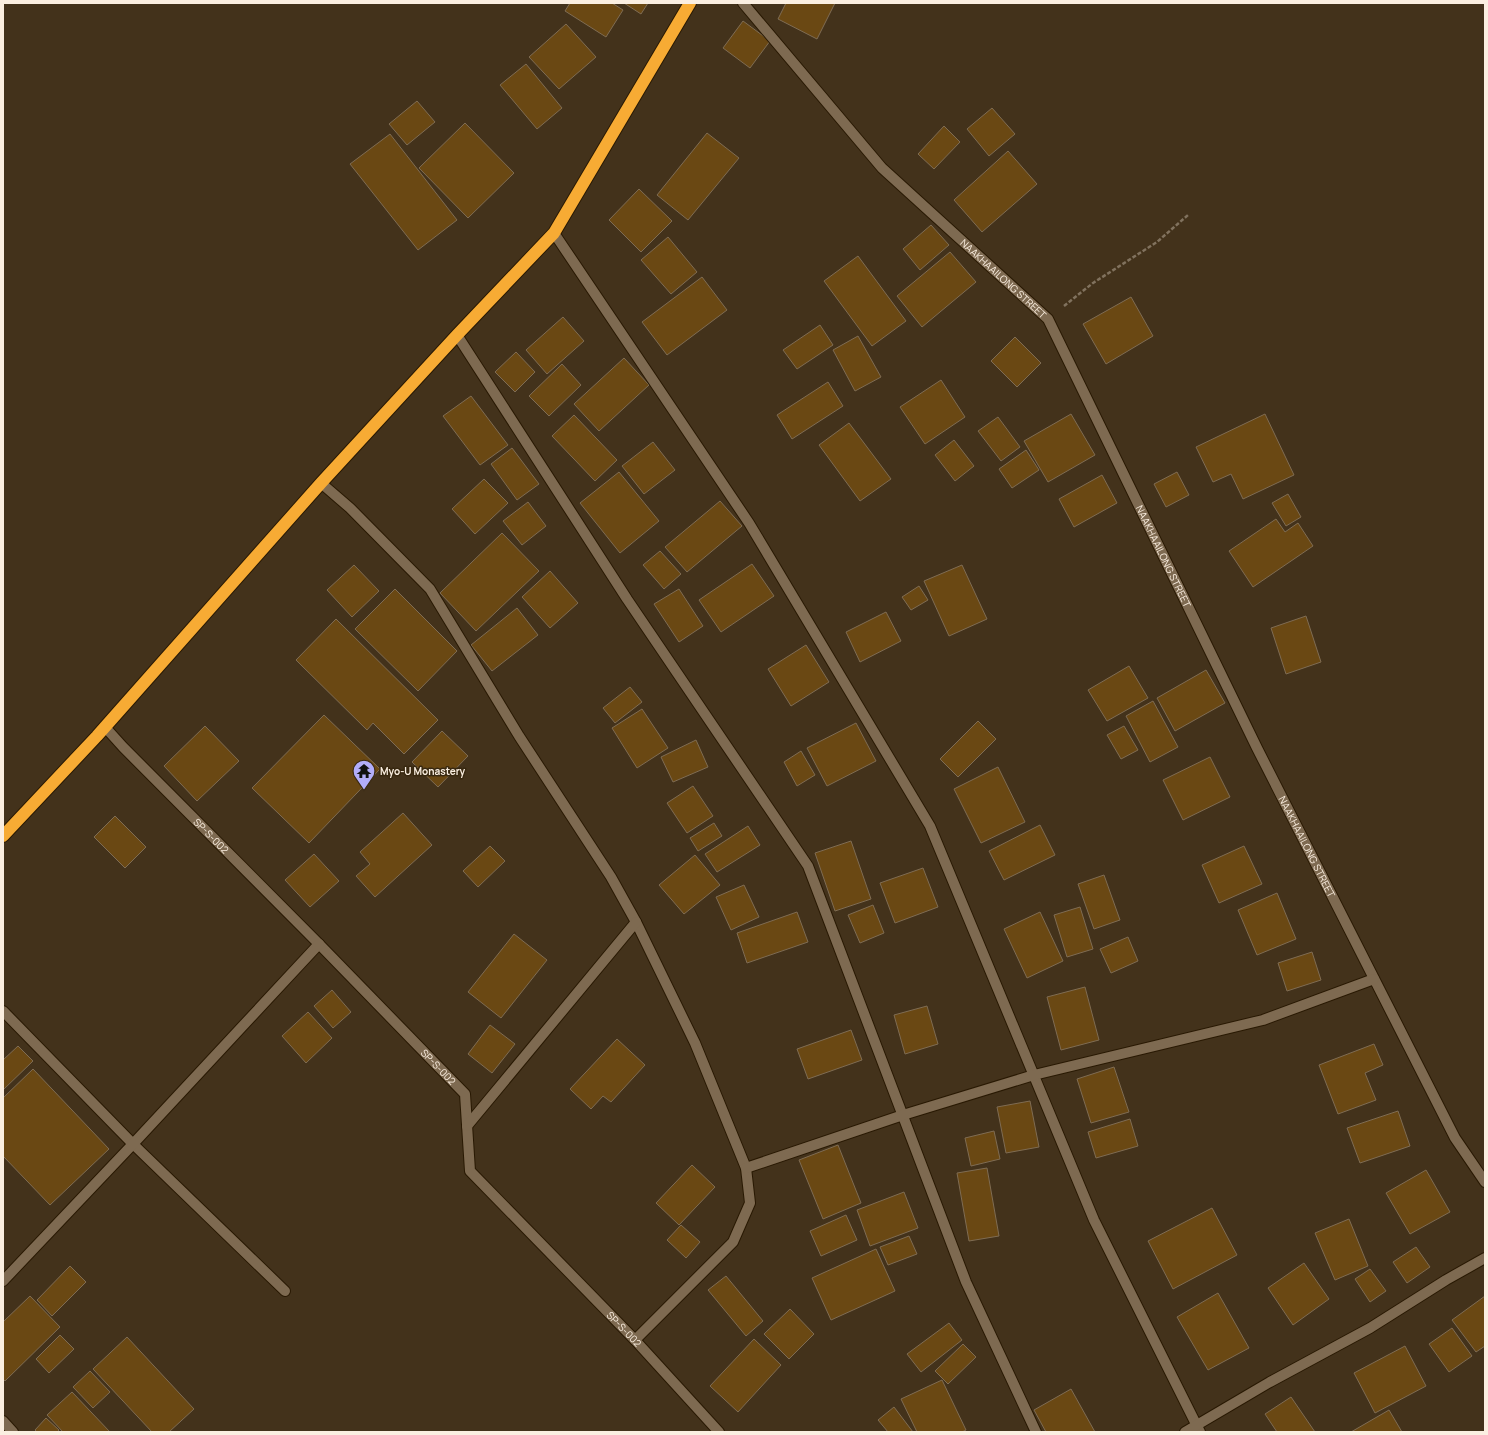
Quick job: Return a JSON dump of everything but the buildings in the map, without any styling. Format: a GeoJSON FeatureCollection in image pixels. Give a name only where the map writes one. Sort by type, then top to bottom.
{"type":"FeatureCollection","features":[{"type":"Feature","properties":{"kind":"highway"},"geometry":{"type":"LineString","coordinates":[[3,836],[105,727],[321,483],[457,335],[554,233],[690,3]]}},
{"type":"Feature","properties":{"kind":"street","name":"NAAKHAAILONG STREET"},"geometry":{"type":"LineString","coordinates":[[743,3],[882,168],[1048,319],[1257,748],[1455,1138],[1485,1182]]}},
{"type":"Feature","properties":{"kind":"street"},"geometry":{"type":"LineString","coordinates":[[554,233],[749,523],[930,826],[1094,1220],[1198,1429]]}},
{"type":"Feature","properties":{"kind":"street"},"geometry":{"type":"LineString","coordinates":[[457,335],[627,599],[808,866],[966,1282],[1036,1432]]}},
{"type":"Feature","properties":{"kind":"street"},"geometry":{"type":"LineString","coordinates":[[321,483],[350,508],[430,589],[519,736],[611,877],[636,922],[695,1043],[746,1168],[750,1203],[732,1242],[635,1340]]}},
{"type":"Feature","properties":{"kind":"street","name":"SP-S-002"},"geometry":{"type":"LineString","coordinates":[[105,727],[465,1094],[470,1171],[635,1340],[719,1432]]}},
{"type":"Feature","properties":{"kind":"street"},"geometry":{"type":"LineString","coordinates":[[467,1126],[636,922]]}},
{"type":"Feature","properties":{"kind":"street"},"geometry":{"type":"LineString","coordinates":[[3,1281],[133,1144],[318,944]]}},
{"type":"Feature","properties":{"kind":"street"},"geometry":{"type":"LineString","coordinates":[[746,1168],[902,1115],[1034,1075],[1263,1020],[1374,979]]}},
{"type":"Feature","properties":{"kind":"street"},"geometry":{"type":"LineString","coordinates":[[3,1011],[133,1144],[284,1291]]}},
{"type":"Feature","properties":{"kind":"street"},"geometry":{"type":"LineString","coordinates":[[1185,1432],[1198,1429],[1270,1382],[1370,1328],[1446,1280],[1485,1258]]}},
{"type":"Feature","properties":{"kind":"street"},"geometry":{"type":"LineString","coordinates":[[3,1421],[13,1432]]}},
{"type":"Feature","properties":{"kind":"path"},"geometry":{"type":"LineString","coordinates":[[1048,319],[1093,283],[1157,242],[1188,215]]}},
{"type":"Feature","properties":{"kind":"place","name":"Myo-U Monastery"},"geometry":{"type":"Point","coordinates":[364,790]}}]}
